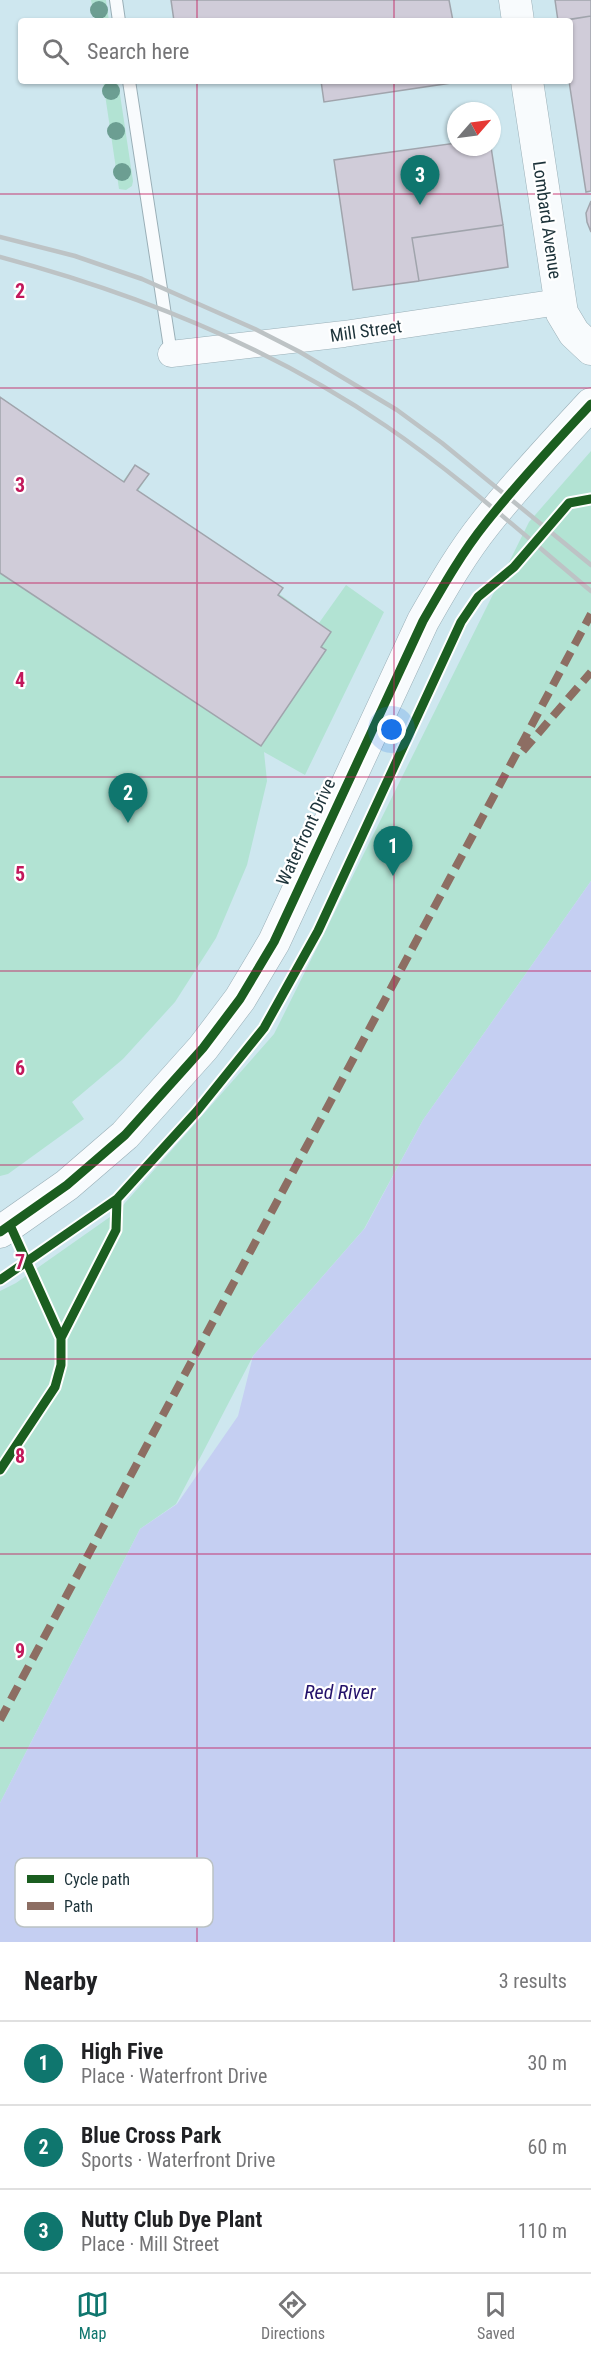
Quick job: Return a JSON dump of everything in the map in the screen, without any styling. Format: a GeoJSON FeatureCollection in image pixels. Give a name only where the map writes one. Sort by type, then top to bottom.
{"type":"FeatureCollection","features":[{"type":"Feature","properties":{"kind":"street"},"geometry":{"type":"LineString","coordinates":[[515,0],[518,18]]}},
{"type":"Feature","properties":{"kind":"street","name":"Lombard Avenue"},"geometry":{"type":"LineString","coordinates":[[527,84],[559,302],[567,324],[591,349]]}},
{"type":"Feature","properties":{"kind":"street","name":"Mill Street"},"geometry":{"type":"LineString","coordinates":[[171,354],[344,334],[559,302]]}},
{"type":"Feature","properties":{"kind":"street","name":"Waterfront Drive"},"geometry":{"type":"LineString","coordinates":[[0,1232],[67,1185],[125,1135],[203,1048],[240,999],[274,942],[423,621],[451,573],[483,526],[529,471],[591,404]]}},
{"type":"Feature","properties":{"kind":"lane"},"geometry":{"type":"LineString","coordinates":[[116,0],[119,18]]}},
{"type":"Feature","properties":{"kind":"lane"},"geometry":{"type":"LineString","coordinates":[[129,84],[171,354]]}},
{"type":"Feature","properties":{"kind":"green space"},"geometry":{"type":"Polygon","coordinates":[[[91,0],[106,0],[109,18],[94,18],[91,0]]]}},
{"type":"Feature","properties":{"kind":"green space"},"geometry":{"type":"Polygon","coordinates":[[[103,84],[118,84],[133,181],[132,186],[126,190],[119,189],[103,84]]]}},
{"type":"Feature","properties":{"kind":"green space"},"geometry":{"type":"Polygon","coordinates":[[[0,397],[123,481],[135,465],[149,474],[138,491],[319,623],[346,585],[384,612],[305,775],[264,752],[267,781],[247,865],[216,938],[175,1002],[123,1059],[72,1102],[84,1119],[8,1174],[0,1176],[0,397]]]}},
{"type":"Feature","properties":{"kind":"green space"},"geometry":{"type":"Polygon","coordinates":[[[591,451],[591,881],[423,1120],[364,1229],[253,1356],[176,1504],[140,1529],[0,1803],[0,1291],[16,1283],[117,1212],[274,1034],[529,522],[591,451]]]}},
{"type":"Feature","properties":{"kind":"water","name":"Red River"},"geometry":{"type":"Polygon","coordinates":[[[591,881],[591,1942],[0,1942],[0,1803],[140,1529],[177,1504],[238,1416],[253,1356],[365,1228],[423,1120],[591,881]]]}},
{"type":"Feature","properties":{"kind":"building"},"geometry":{"type":"Polygon","coordinates":[[[171,0],[449,0],[452,18],[174,18],[171,0]]]}},
{"type":"Feature","properties":{"kind":"building"},"geometry":{"type":"Polygon","coordinates":[[[555,0],[591,0],[591,16],[558,18],[555,0]]]}},
{"type":"Feature","properties":{"kind":"building"},"geometry":{"type":"Polygon","coordinates":[[[591,16],[591,191],[586,192],[569,84],[573,84],[573,19],[591,16]]]}},
{"type":"Feature","properties":{"kind":"building"},"geometry":{"type":"Polygon","coordinates":[[[321,84],[444,84],[324,102],[321,84]]]}},
{"type":"Feature","properties":{"kind":"building"},"geometry":{"type":"Polygon","coordinates":[[[447,144],[447,156],[492,156],[503,225],[412,238],[419,281],[353,290],[334,160],[447,144]]]}},
{"type":"Feature","properties":{"kind":"building"},"geometry":{"type":"Polygon","coordinates":[[[591,201],[591,232],[586,213],[591,201]]]}},
{"type":"Feature","properties":{"kind":"building"},"geometry":{"type":"Polygon","coordinates":[[[503,225],[508,267],[419,281],[412,238],[503,225]]]}},
{"type":"Feature","properties":{"kind":"building"},"geometry":{"type":"Polygon","coordinates":[[[0,397],[124,482],[135,465],[149,474],[137,490],[283,588],[278,595],[331,632],[321,647],[326,650],[261,746],[0,573],[0,397]]]}},
{"type":"Feature","properties":{"kind":"railway"},"geometry":{"type":"LineString","coordinates":[[0,237],[75,256],[142,279],[255,329],[300,352],[397,410],[442,443],[591,565]]}},
{"type":"Feature","properties":{"kind":"railway"},"geometry":{"type":"LineString","coordinates":[[0,257],[51,271],[151,305],[200,325],[295,371],[341,397],[413,445],[591,591]]}},
{"type":"Feature","properties":{"kind":"marked path"},"geometry":{"type":"LineString","coordinates":[[0,1720],[591,614]]}},
{"type":"Feature","properties":{"kind":"marked path"},"geometry":{"type":"LineString","coordinates":[[523,751],[591,672]]}},
{"type":"Feature","properties":{"kind":"cycle path"},"geometry":{"type":"LineString","coordinates":[[0,1232],[67,1185],[125,1135],[203,1048],[240,999],[274,942],[423,621],[476,535],[591,404]]}},
{"type":"Feature","properties":{"kind":"cycle path"},"geometry":{"type":"LineString","coordinates":[[0,1280],[117,1199],[197,1111],[264,1028],[318,931],[461,622],[478,597],[514,567],[569,503],[591,499]]}},
{"type":"Feature","properties":{"kind":"cycle path"},"geometry":{"type":"LineString","coordinates":[[61,1338],[116,1230],[117,1199]]}},
{"type":"Feature","properties":{"kind":"cycle path"},"geometry":{"type":"LineString","coordinates":[[0,1470],[55,1387],[61,1365],[61,1338],[10,1225]]}},
{"type":"Feature","properties":{"kind":"place","name":"Nutty Club Dye Plant"},"geometry":{"type":"Point","coordinates":[420,205]}},
{"type":"Feature","properties":{"kind":"place","name":"Blue Cross Park"},"geometry":{"type":"Point","coordinates":[128,823]}},
{"type":"Feature","properties":{"kind":"place","name":"High Five"},"geometry":{"type":"Point","coordinates":[393,876]}}]}
